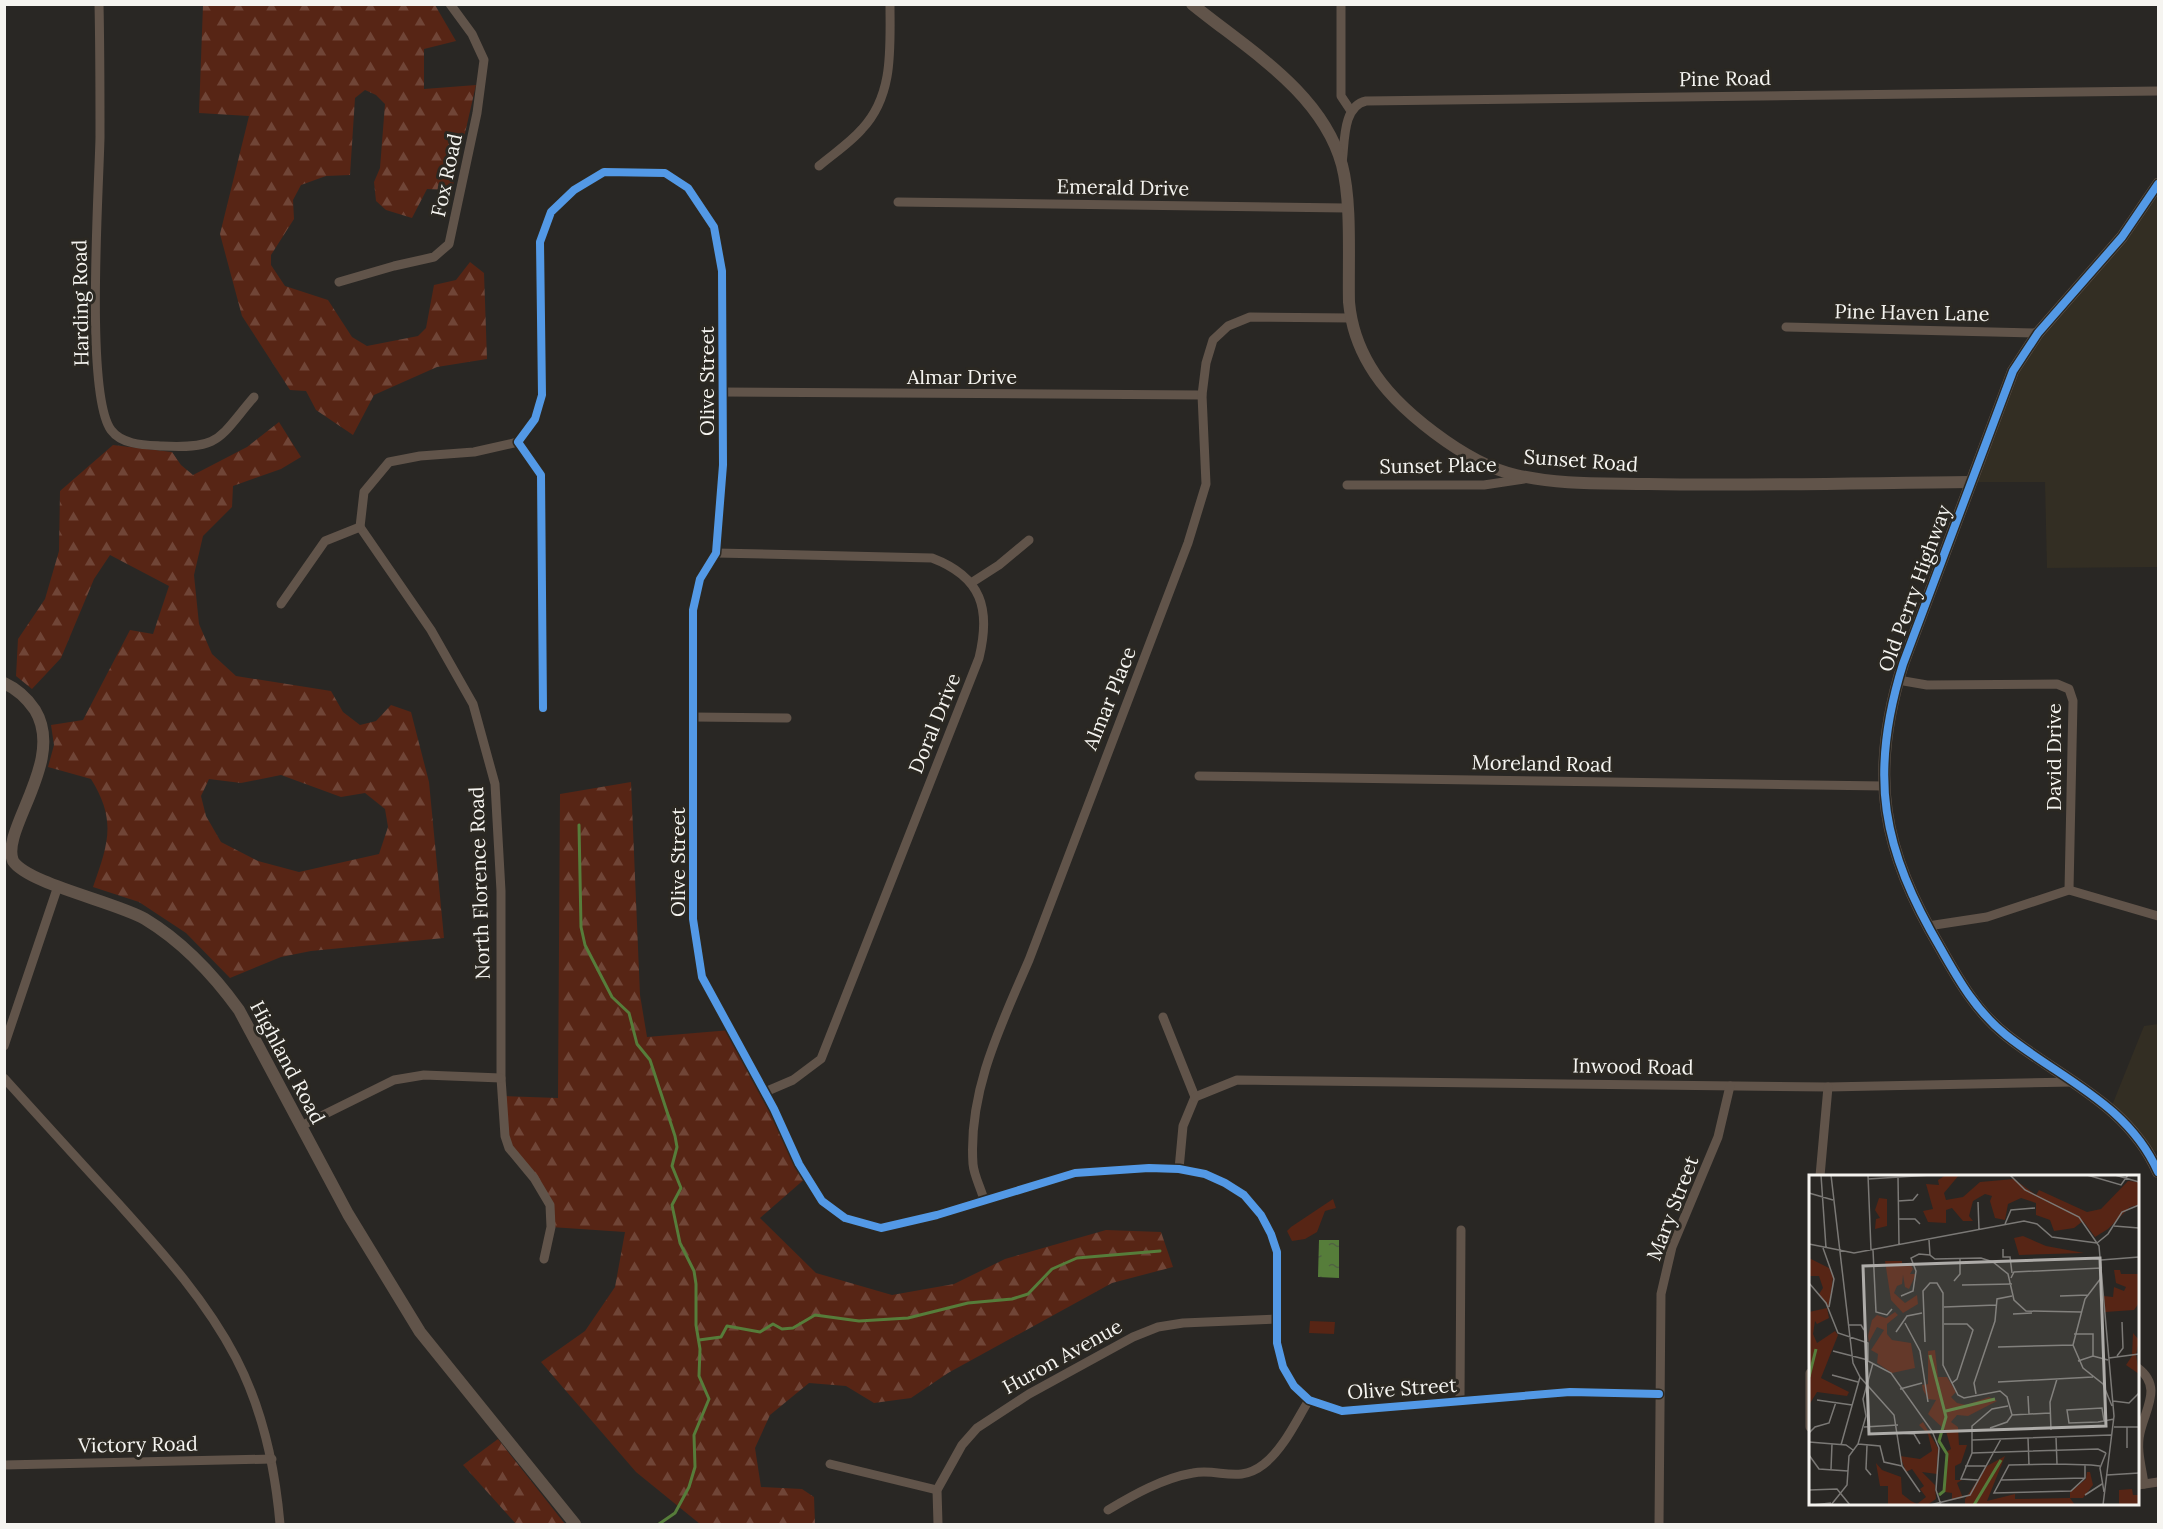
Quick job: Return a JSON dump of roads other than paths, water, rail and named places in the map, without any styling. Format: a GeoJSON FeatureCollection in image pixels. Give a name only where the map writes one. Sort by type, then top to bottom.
{"type":"FeatureCollection","features":[{"type":"Feature","properties":{"kind":"street","name":"Harding Road"},"geometry":{"type":"LineString","coordinates":[[99,4],[96,281],[99,379],[106,421],[120,438],[134,443],[202,446],[220,437],[254,397]]}},
{"type":"Feature","properties":{"kind":"street","name":"Fox Road"},"geometry":{"type":"LineString","coordinates":[[339,282],[435,257],[448,244],[477,113],[484,60],[472,34],[450,4]]}},
{"type":"Feature","properties":{"kind":"street"},"geometry":{"type":"LineString","coordinates":[[819,166],[861,130],[881,100],[890,59],[890,4]]}},
{"type":"Feature","properties":{"kind":"street","name":"Sunset Road"},"geometry":{"type":"LineString","coordinates":[[1192,4],[1296,90],[1326,131],[1342,166],[1351,318],[1371,367],[1387,388],[1408,409],[1470,456],[1501,471],[1529,478],[1693,485],[1970,482]]}},
{"type":"Feature","properties":{"kind":"street"},"geometry":{"type":"LineString","coordinates":[[1341,4],[1341,96],[1351,111],[1342,166]]}},
{"type":"Feature","properties":{"kind":"street","name":"Pine Road"},"geometry":{"type":"LineString","coordinates":[[1351,111],[1360,102],[1373,100],[2158,91]]}},
{"type":"Feature","properties":{"kind":"street","name":"Olive Street"},"geometry":{"type":"LineString","coordinates":[[518,442],[535,419],[542,395],[540,242],[551,212],[574,190],[604,172],[665,173],[688,188],[714,227],[722,271],[723,465],[716,553],[700,579],[693,610],[693,919],[702,977],[791,1142],[799,1164],[822,1201],[845,1218],[881,1228],[938,1215],[1075,1173],[1149,1168],[1179,1169],[1205,1174],[1244,1195],[1261,1215],[1277,1252],[1277,1342],[1283,1367],[1294,1386],[1309,1400],[1342,1411],[1570,1392],[1659,1394]]}},
{"type":"Feature","properties":{"kind":"street","name":"Old Perry Highway"},"geometry":{"type":"LineString","coordinates":[[2158,184],[2122,237],[2038,333],[2019,360],[2006,386],[1899,680],[1886,740],[1884,786],[1888,819],[1897,859],[1928,926],[1958,979],[1985,1016],[2011,1039],[2111,1108],[2132,1128],[2158,1172]]}},
{"type":"Feature","properties":{"kind":"street","name":"Emerald Drive"},"geometry":{"type":"LineString","coordinates":[[898,202],[1346,208]]}},
{"type":"Feature","properties":{"kind":"street","name":"Almar Place"},"geometry":{"type":"LineString","coordinates":[[984,1200],[973,1166],[976,1101],[1002,1024],[1029,960],[1188,543],[1206,484],[1202,395],[1206,363],[1213,340],[1228,326],[1250,317],[1351,318]]}},
{"type":"Feature","properties":{"kind":"street","name":"Pine Haven Lane"},"geometry":{"type":"LineString","coordinates":[[1786,327],[2038,333]]}},
{"type":"Feature","properties":{"kind":"street","name":"Almar Drive"},"geometry":{"type":"LineString","coordinates":[[722,392],[1202,395]]}},
{"type":"Feature","properties":{"kind":"street"},"geometry":{"type":"LineString","coordinates":[[281,604],[325,541],[360,527],[364,492],[389,462],[420,456],[474,452],[518,442],[541,475],[543,708]]}},
{"type":"Feature","properties":{"kind":"street","name":"Sunset Place"},"geometry":{"type":"LineString","coordinates":[[1347,485],[1484,485],[1529,478]]}},
{"type":"Feature","properties":{"kind":"street","name":"North Florence Road"},"geometry":{"type":"LineString","coordinates":[[360,527],[431,630],[473,704],[495,784],[501,891],[501,1078],[505,1136],[509,1148],[534,1178],[549,1205],[551,1227],[544,1259]]}},
{"type":"Feature","properties":{"kind":"street"},"geometry":{"type":"LineString","coordinates":[[971,583],[999,565],[1029,540]]}},
{"type":"Feature","properties":{"kind":"street","name":"Doral Drive"},"geometry":{"type":"LineString","coordinates":[[716,553],[932,558],[954,567],[971,583],[984,616],[984,635],[979,658],[821,1059],[793,1080],[765,1092]]}},
{"type":"Feature","properties":{"kind":"street","name":"David Drive"},"geometry":{"type":"LineString","coordinates":[[1899,680],[1920,684],[2057,684],[2069,689],[2073,701],[2069,890]]}},
{"type":"Feature","properties":{"kind":"street","name":"Highland Road"},"geometry":{"type":"LineString","coordinates":[[4,683],[31,703],[41,723],[44,742],[40,760],[13,831],[8,856],[25,872],[116,906],[145,920],[180,945],[210,972],[239,1010],[348,1214],[420,1332],[575,1524]]}},
{"type":"Feature","properties":{"kind":"street"},"geometry":{"type":"LineString","coordinates":[[693,717],[787,718]]}},
{"type":"Feature","properties":{"kind":"street","name":"Moreland Road"},"geometry":{"type":"LineString","coordinates":[[1199,776],[1884,786]]}},
{"type":"Feature","properties":{"kind":"street"},"geometry":{"type":"LineString","coordinates":[[4,1046],[58,886]]}},
{"type":"Feature","properties":{"kind":"street"},"geometry":{"type":"LineString","coordinates":[[1928,926],[2002,913],[2069,890],[2158,916]]}},
{"type":"Feature","properties":{"kind":"street"},"geometry":{"type":"LineString","coordinates":[[1163,1017],[1195,1097],[1183,1126],[1179,1169]]}},
{"type":"Feature","properties":{"kind":"street"},"geometry":{"type":"LineString","coordinates":[[301,1126],[394,1080],[423,1075],[501,1078]]}},
{"type":"Feature","properties":{"kind":"street"},"geometry":{"type":"LineString","coordinates":[[4,1078],[180,1272],[199,1297],[244,1376],[272,1459],[280,1524]]}},
{"type":"Feature","properties":{"kind":"street","name":"Inwood Road"},"geometry":{"type":"LineString","coordinates":[[1195,1097],[1237,1080],[1828,1087],[2074,1082]]}},
{"type":"Feature","properties":{"kind":"street","name":"Mary Street"},"geometry":{"type":"LineString","coordinates":[[1659,1524],[1661,1294],[1672,1247],[1718,1137],[1730,1086]]}},
{"type":"Feature","properties":{"kind":"street"},"geometry":{"type":"LineString","coordinates":[[1820,1175],[1828,1087]]}},
{"type":"Feature","properties":{"kind":"street"},"geometry":{"type":"LineString","coordinates":[[1460,1400],[1461,1230]]}},
{"type":"Feature","properties":{"kind":"street","name":"Huron Avenue"},"geometry":{"type":"LineString","coordinates":[[938,1524],[938,1490],[962,1445],[977,1428],[1029,1394],[1133,1337],[1158,1327],[1183,1323],[1277,1319]]}},
{"type":"Feature","properties":{"kind":"street"},"geometry":{"type":"LineString","coordinates":[[2139,1369],[2149,1378],[2155,1396],[2140,1433],[2141,1484],[2158,1482]]}},
{"type":"Feature","properties":{"kind":"street"},"geometry":{"type":"LineString","coordinates":[[1108,1510],[1135,1494],[1193,1472],[1244,1475],[1254,1470],[1278,1448],[1309,1400]]}},
{"type":"Feature","properties":{"kind":"street","name":"Victory Road"},"geometry":{"type":"LineString","coordinates":[[4,1465],[272,1459]]}},
{"type":"Feature","properties":{"kind":"street"},"geometry":{"type":"LineString","coordinates":[[830,1464],[938,1490]]}},
{"type":"Feature","properties":{"kind":"water"},"geometry":{"type":"Polygon","coordinates":[[[1319,1240],[1339,1240],[1339,1278],[1318,1277],[1319,1240]]]}},
{"type":"Feature","properties":{"kind":"waterway"},"geometry":{"type":"LineString","coordinates":[[579,825],[581,927],[585,945],[612,997],[629,1013],[637,1044],[650,1060],[675,1136],[677,1147],[672,1166],[681,1188],[672,1205],[680,1243],[694,1271],[696,1284],[696,1325],[700,1349],[699,1376],[709,1399],[694,1435],[695,1467],[689,1487],[675,1513],[659,1524]]}},
{"type":"Feature","properties":{"kind":"waterway"},"geometry":{"type":"LineString","coordinates":[[699,1340],[721,1337],[727,1326],[760,1332],[773,1324],[782,1329],[793,1328],[815,1315],[859,1321],[908,1318],[968,1303],[1012,1299],[1028,1294],[1052,1269],[1077,1258],[1160,1251]]}}]}
